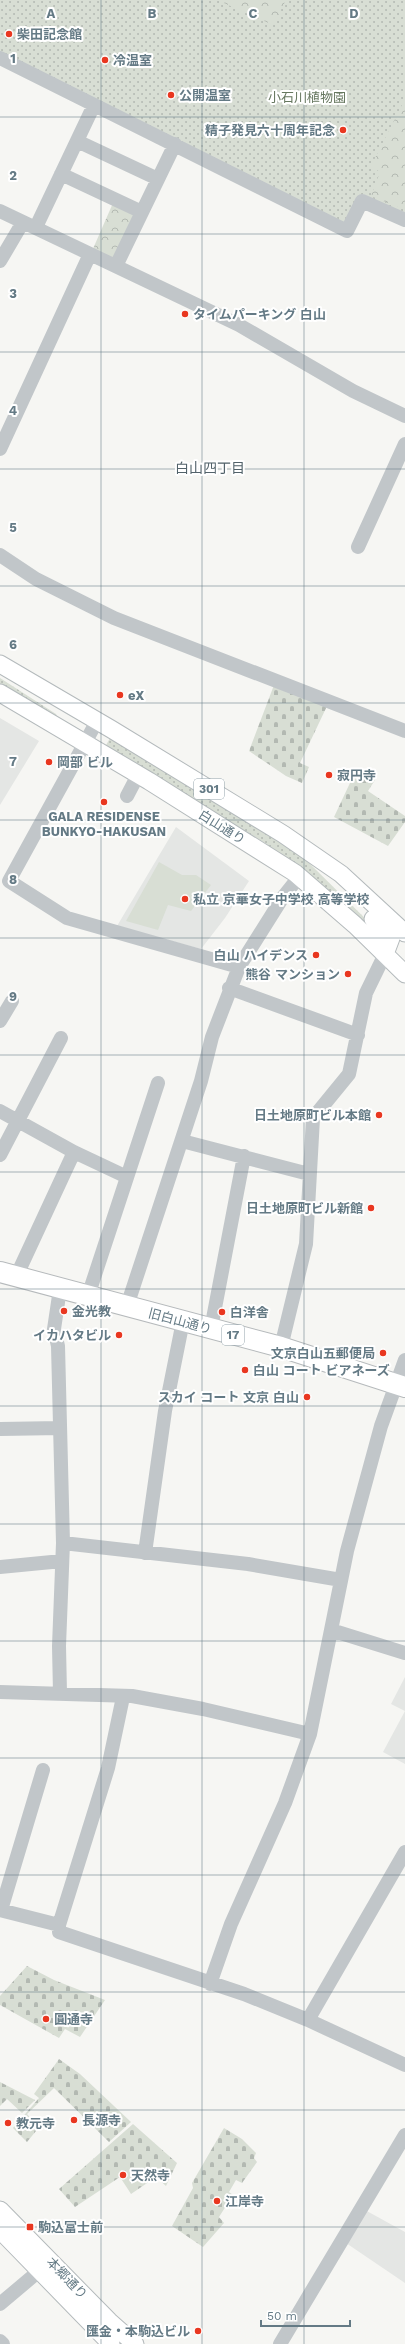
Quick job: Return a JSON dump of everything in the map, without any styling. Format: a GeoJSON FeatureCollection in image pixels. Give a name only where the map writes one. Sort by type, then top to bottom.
{"type":"FeatureCollection","features":[{"type":"Feature","properties":{"kind":"highway","name":"旧白山通り"},"geometry":{"type":"LineString","coordinates":[[8,1275],[281,1347],[400,1385]]}},
{"type":"Feature","properties":{"kind":"main road","name":"白山通り"},"geometry":{"type":"LineString","coordinates":[[0,664],[97,720],[283,834],[355,886],[405,933]]}},
{"type":"Feature","properties":{"kind":"main road","name":"白山通り"},"geometry":{"type":"LineString","coordinates":[[0,693],[138,775],[299,876],[405,974]]}},
{"type":"Feature","properties":{"kind":"main road"},"geometry":{"type":"LineString","coordinates":[[56,727],[70,705]]}},
{"type":"Feature","properties":{"kind":"main road"},"geometry":{"type":"LineString","coordinates":[[326,864],[352,898],[389,934],[391,943],[385,954]]}},
{"type":"Feature","properties":{"kind":"main road","name":"本郷通り"},"geometry":{"type":"LineString","coordinates":[[0,2210],[130,2342]]}},
{"type":"Feature","properties":{"kind":"main road","name":"本郷通り"},"geometry":{"type":"LineString","coordinates":[[0,2230],[111,2344]]}},
{"type":"Feature","properties":{"kind":"street"},"geometry":{"type":"LineString","coordinates":[[0,58],[347,231],[362,201],[405,220]]}},
{"type":"Feature","properties":{"kind":"street"},"geometry":{"type":"LineString","coordinates":[[36,227],[94,105]]}},
{"type":"Feature","properties":{"kind":"street"},"geometry":{"type":"LineString","coordinates":[[77,141],[158,179]]}},
{"type":"Feature","properties":{"kind":"street"},"geometry":{"type":"LineString","coordinates":[[116,266],[175,144]]}},
{"type":"Feature","properties":{"kind":"street"},"geometry":{"type":"LineString","coordinates":[[61,174],[142,212]]}},
{"type":"Feature","properties":{"kind":"street"},"geometry":{"type":"LineString","coordinates":[[0,211],[239,325],[347,388],[405,416]]}},
{"type":"Feature","properties":{"kind":"street"},"geometry":{"type":"LineString","coordinates":[[0,261],[23,222]]}},
{"type":"Feature","properties":{"kind":"street"},"geometry":{"type":"LineString","coordinates":[[0,449],[90,254]]}},
{"type":"Feature","properties":{"kind":"street"},"geometry":{"type":"LineString","coordinates":[[358,547],[405,444]]}},
{"type":"Feature","properties":{"kind":"street"},"geometry":{"type":"LineString","coordinates":[[0,555],[36,579],[114,618],[405,731]]}},
{"type":"Feature","properties":{"kind":"street"},"geometry":{"type":"LineString","coordinates":[[97,720],[9,881],[67,918],[239,967]]}},
{"type":"Feature","properties":{"kind":"street"},"geometry":{"type":"LineString","coordinates":[[127,796],[138,775]]}},
{"type":"Feature","properties":{"kind":"street"},"geometry":{"type":"LineString","coordinates":[[127,1306],[182,1141],[201,1081],[212,1037],[229,988],[239,967],[283,897],[299,876]]}},
{"type":"Feature","properties":{"kind":"street"},"geometry":{"type":"LineString","coordinates":[[281,1347],[306,1244],[313,1118],[349,1074],[366,993],[385,954]]}},
{"type":"Feature","properties":{"kind":"street"},"geometry":{"type":"LineString","coordinates":[[229,988],[358,1035]]}},
{"type":"Feature","properties":{"kind":"street"},"geometry":{"type":"LineString","coordinates":[[0,1021],[12,1001]]}},
{"type":"Feature","properties":{"kind":"street"},"geometry":{"type":"LineString","coordinates":[[0,1155],[61,1038]]}},
{"type":"Feature","properties":{"kind":"street"},"geometry":{"type":"LineString","coordinates":[[88,1296],[158,1083]]}},
{"type":"Feature","properties":{"kind":"street"},"geometry":{"type":"LineString","coordinates":[[0,1111],[74,1152],[127,1177]]}},
{"type":"Feature","properties":{"kind":"street"},"geometry":{"type":"LineString","coordinates":[[182,1141],[309,1174]]}},
{"type":"Feature","properties":{"kind":"street"},"geometry":{"type":"LineString","coordinates":[[8,1275],[74,1152]]}},
{"type":"Feature","properties":{"kind":"street"},"geometry":{"type":"LineString","coordinates":[[211,1329],[244,1156]]}},
{"type":"Feature","properties":{"kind":"street"},"geometry":{"type":"LineString","coordinates":[[60,1289],[54,1329],[58,1346],[63,1543],[59,1646],[60,1693]]}},
{"type":"Feature","properties":{"kind":"street"},"geometry":{"type":"LineString","coordinates":[[145,1553],[165,1411],[183,1321]]}},
{"type":"Feature","properties":{"kind":"street"},"geometry":{"type":"LineString","coordinates":[[210,1984],[231,1924],[285,1804],[310,1734],[341,1580],[381,1426],[400,1385],[405,1360]]}},
{"type":"Feature","properties":{"kind":"street"},"geometry":{"type":"LineString","coordinates":[[0,1430],[60,1428]]}},
{"type":"Feature","properties":{"kind":"street"},"geometry":{"type":"LineString","coordinates":[[63,1543],[248,1564],[341,1580]]}},
{"type":"Feature","properties":{"kind":"street"},"geometry":{"type":"LineString","coordinates":[[0,1567],[62,1561]]}},
{"type":"Feature","properties":{"kind":"street"},"geometry":{"type":"LineString","coordinates":[[331,1630],[405,1653]]}},
{"type":"Feature","properties":{"kind":"street"},"geometry":{"type":"LineString","coordinates":[[0,1692],[60,1693],[124,1697],[132,1696],[203,1709],[310,1734]]}},
{"type":"Feature","properties":{"kind":"street"},"geometry":{"type":"LineString","coordinates":[[124,1697],[108,1768],[59,1926],[59,1932],[210,1984],[308,2020],[405,2065]]}},
{"type":"Feature","properties":{"kind":"street"},"geometry":{"type":"LineString","coordinates":[[43,1770],[0,1910],[59,1926]]}},
{"type":"Feature","properties":{"kind":"street"},"geometry":{"type":"LineString","coordinates":[[308,2020],[405,1852]]}},
{"type":"Feature","properties":{"kind":"street"},"geometry":{"type":"LineString","coordinates":[[280,2344],[405,2135]]}},
{"type":"Feature","properties":{"kind":"street"},"geometry":{"type":"LineString","coordinates":[[0,2304],[39,2271]]}},
{"type":"Feature","properties":{"kind":"street"},"geometry":{"type":"LineString","coordinates":[[0,2341],[3,2344]]}},
{"type":"Feature","properties":{"kind":"shaded area"},"geometry":{"type":"Polygon","coordinates":[[[0,718],[39,741],[0,805],[0,718]]]}},
{"type":"Feature","properties":{"kind":"shaded area","name":"私立 京華女子中学校 高等学校"},"geometry":{"type":"Polygon","coordinates":[[[176,827],[249,881],[225,918],[201,949],[117,926],[176,827]]]}},
{"type":"Feature","properties":{"kind":"shaded area"},"geometry":{"type":"Polygon","coordinates":[[[405,1677],[405,1711],[391,1704],[405,1677]]]}},
{"type":"Feature","properties":{"kind":"shaded area"},"geometry":{"type":"Polygon","coordinates":[[[405,1711],[405,1764],[383,1752],[405,1711]]]}},
{"type":"Feature","properties":{"kind":"shaded area"},"geometry":{"type":"Polygon","coordinates":[[[365,2210],[405,2232],[405,2283],[346,2243],[365,2210]]]}},
{"type":"Feature","properties":{"kind":"green space","name":"小石川植物園"},"geometry":{"type":"Polygon","coordinates":[[[0,0],[405,0],[405,215],[360,197],[347,226],[0,54],[0,0]]]}},
{"type":"Feature","properties":{"kind":"green space"},"geometry":{"type":"Polygon","coordinates":[[[217,0],[286,0],[273,25],[217,0]]]}},
{"type":"Feature","properties":{"kind":"green space"},"geometry":{"type":"Polygon","coordinates":[[[405,99],[405,210],[371,196],[380,172],[371,166],[405,99]]]}},
{"type":"Feature","properties":{"kind":"green space"},"geometry":{"type":"Polygon","coordinates":[[[113,203],[136,213],[114,261],[92,251],[113,203]]]}},
{"type":"Feature","properties":{"kind":"green space"},"geometry":{"type":"Polygon","coordinates":[[[0,678],[56,714],[57,716],[0,685],[0,678]]]}},
{"type":"Feature","properties":{"kind":"green space"},"geometry":{"type":"Polygon","coordinates":[[[274,685],[328,704],[300,763],[309,767],[302,783],[286,776],[249,751],[274,685]]]}},
{"type":"Feature","properties":{"kind":"green space"},"geometry":{"type":"Polygon","coordinates":[[[110,738],[256,825],[306,860],[383,936],[382,940],[301,869],[265,843],[105,747],[110,738]]]}},
{"type":"Feature","properties":{"kind":"green space"},"geometry":{"type":"Polygon","coordinates":[[[357,768],[375,780],[368,791],[405,816],[405,822],[388,846],[334,817],[357,768]]]}},
{"type":"Feature","properties":{"kind":"green space"},"geometry":{"type":"Polygon","coordinates":[[[159,862],[182,875],[196,875],[211,885],[191,911],[168,905],[158,930],[126,921],[159,862]]]}},
{"type":"Feature","properties":{"kind":"green space"},"geometry":{"type":"Polygon","coordinates":[[[27,1966],[54,1980],[105,2000],[80,2037],[65,2029],[59,2038],[0,2005],[0,1996],[27,1966]]]}},
{"type":"Feature","properties":{"kind":"green space"},"geometry":{"type":"Polygon","coordinates":[[[59,2059],[80,2074],[131,2122],[109,2142],[54,2088],[27,2114],[35,2123],[32,2127],[36,2131],[27,2142],[13,2128],[39,2098],[34,2094],[59,2059]]]}},
{"type":"Feature","properties":{"kind":"green space"},"geometry":{"type":"Polygon","coordinates":[[[0,2082],[35,2100],[22,2113],[7,2099],[0,2106],[0,2082]]]}},
{"type":"Feature","properties":{"kind":"green space"},"geometry":{"type":"Polygon","coordinates":[[[133,2124],[177,2163],[166,2186],[156,2177],[131,2194],[120,2177],[75,2207],[59,2189],[133,2124]]]}},
{"type":"Feature","properties":{"kind":"green space"},"geometry":{"type":"Polygon","coordinates":[[[224,2128],[242,2139],[256,2153],[254,2158],[257,2162],[242,2183],[236,2180],[229,2192],[233,2195],[219,2217],[224,2223],[203,2247],[172,2226],[193,2188],[192,2183],[224,2128]]]}},
{"type":"Feature","properties":{"kind":"place","name":"柴田記念館"},"geometry":{"type":"Point","coordinates":[9,34]}},
{"type":"Feature","properties":{"kind":"place","name":"冷温室"},"geometry":{"type":"Point","coordinates":[105,60]}},
{"type":"Feature","properties":{"kind":"place","name":"公開温室"},"geometry":{"type":"Point","coordinates":[171,95]}},
{"type":"Feature","properties":{"kind":"place","name":"精子発見六十周年記念"},"geometry":{"type":"Point","coordinates":[343,130]}},
{"type":"Feature","properties":{"kind":"place","name":"タイムパーキング 白山"},"geometry":{"type":"Point","coordinates":[185,314]}},
{"type":"Feature","properties":{"kind":"place","name":"eX"},"geometry":{"type":"Point","coordinates":[120,695]}},
{"type":"Feature","properties":{"kind":"place","name":"岡部 ビル"},"geometry":{"type":"Point","coordinates":[49,762]}},
{"type":"Feature","properties":{"kind":"place","name":"寂円寺"},"geometry":{"type":"Point","coordinates":[329,775]}},
{"type":"Feature","properties":{"kind":"place","name":"GALA RESIDENSE BUNKYO-HAKUSAN"},"geometry":{"type":"Point","coordinates":[104,802]}},
{"type":"Feature","properties":{"kind":"place","name":"私立 京華女子中学校 高等学校"},"geometry":{"type":"Point","coordinates":[185,899]}},
{"type":"Feature","properties":{"kind":"place","name":"白山 ハイデンス"},"geometry":{"type":"Point","coordinates":[316,955]}},
{"type":"Feature","properties":{"kind":"place","name":"熊谷 マンション"},"geometry":{"type":"Point","coordinates":[348,974]}},
{"type":"Feature","properties":{"kind":"place","name":"日土地原町ビル本館"},"geometry":{"type":"Point","coordinates":[379,1115]}},
{"type":"Feature","properties":{"kind":"place","name":"日土地原町ビル新館"},"geometry":{"type":"Point","coordinates":[371,1208]}},
{"type":"Feature","properties":{"kind":"place","name":"金光教"},"geometry":{"type":"Point","coordinates":[64,1311]}},
{"type":"Feature","properties":{"kind":"place","name":"白洋舎"},"geometry":{"type":"Point","coordinates":[222,1312]}},
{"type":"Feature","properties":{"kind":"place","name":"イカハタビル"},"geometry":{"type":"Point","coordinates":[119,1335]}},
{"type":"Feature","properties":{"kind":"place","name":"文京白山五郵便局"},"geometry":{"type":"Point","coordinates":[383,1353]}},
{"type":"Feature","properties":{"kind":"place","name":"白山 コート ビアネーズ"},"geometry":{"type":"Point","coordinates":[245,1370]}},
{"type":"Feature","properties":{"kind":"place","name":"スカイ コート 文京 白山"},"geometry":{"type":"Point","coordinates":[307,1397]}},
{"type":"Feature","properties":{"kind":"place","name":"圓通寺"},"geometry":{"type":"Point","coordinates":[46,2019]}},
{"type":"Feature","properties":{"kind":"place","name":"長源寺"},"geometry":{"type":"Point","coordinates":[74,2120]}},
{"type":"Feature","properties":{"kind":"place","name":"教元寺"},"geometry":{"type":"Point","coordinates":[8,2123]}},
{"type":"Feature","properties":{"kind":"place","name":"天然寺"},"geometry":{"type":"Point","coordinates":[123,2175]}},
{"type":"Feature","properties":{"kind":"place","name":"江岸寺"},"geometry":{"type":"Point","coordinates":[217,2201]}},
{"type":"Feature","properties":{"kind":"place","name":"駒込富士前"},"geometry":{"type":"Point","coordinates":[30,2227]}},
{"type":"Feature","properties":{"kind":"place","name":"匯金・本駒込ビル"},"geometry":{"type":"Point","coordinates":[198,2331]}},
{"type":"Feature","properties":{"kind":"district","name":"白山四丁目"},"geometry":{"type":"Point","coordinates":[210,468]}}]}
